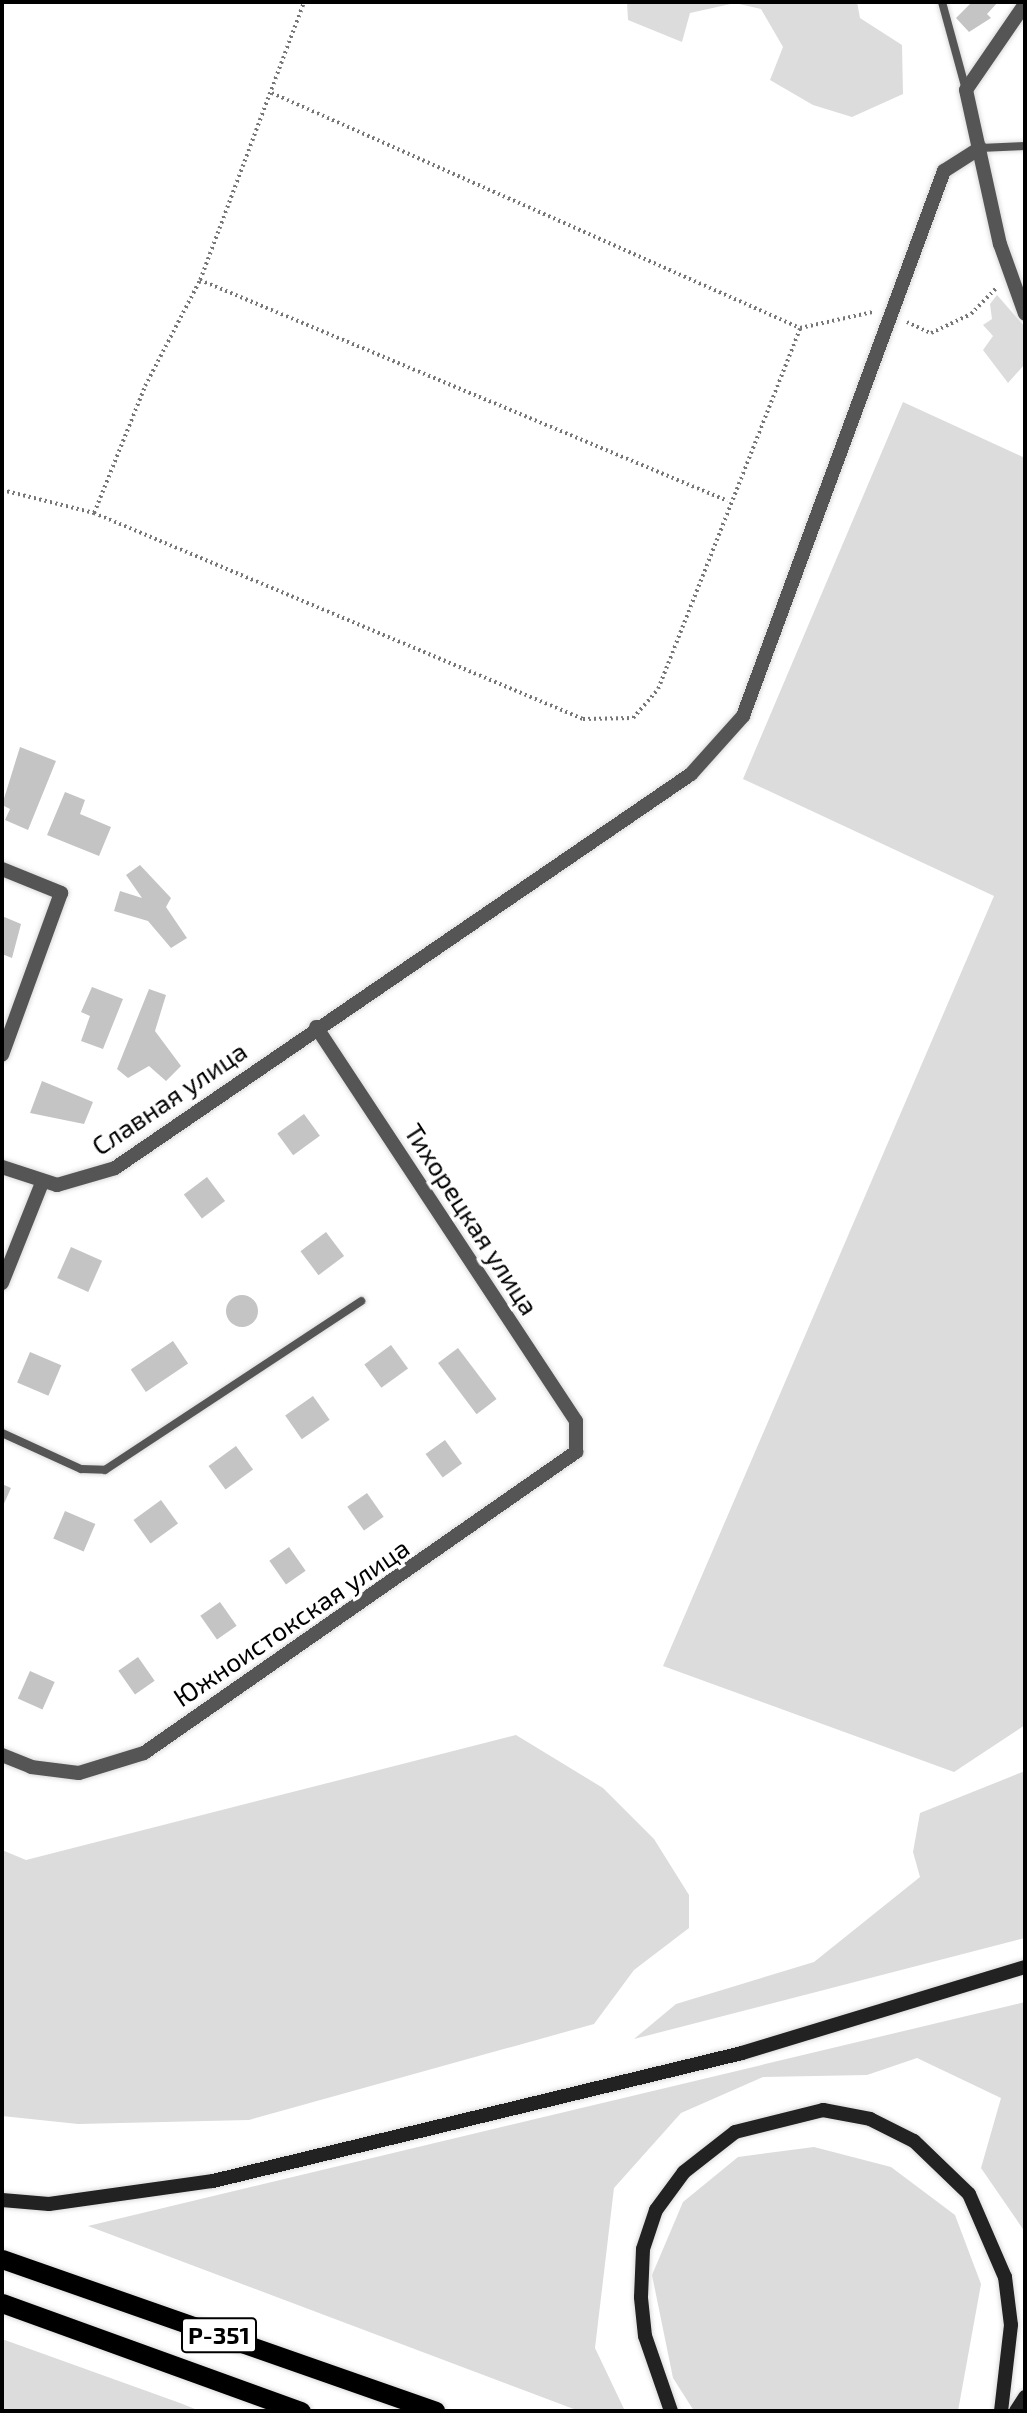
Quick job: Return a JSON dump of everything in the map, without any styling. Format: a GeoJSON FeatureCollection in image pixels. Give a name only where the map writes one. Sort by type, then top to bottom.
{"type":"FeatureCollection","features":[{"type":"Feature","properties":{"kind":"highway","name":"Р-351"},"geometry":{"type":"LineString","coordinates":[[2,2259],[435,2411]]}},
{"type":"Feature","properties":{"kind":"highway","name":"Р-351"},"geometry":{"type":"LineString","coordinates":[[2,2303],[302,2411]]}},
{"type":"Feature","properties":{"kind":"main road"},"geometry":{"type":"LineString","coordinates":[[2,2200],[49,2204],[213,2181],[742,2053],[1025,1967]]}},
{"type":"Feature","properties":{"kind":"main road"},"geometry":{"type":"LineString","coordinates":[[671,2411],[645,2336],[641,2297],[643,2249],[656,2210],[684,2172],[735,2132],[823,2110],[870,2119],[914,2141],[969,2194],[993,2236],[1005,2277],[1010,2337],[1001,2411]]}},
{"type":"Feature","properties":{"kind":"main road"},"geometry":{"type":"LineString","coordinates":[[1016,2411],[1025,2397]]}},
{"type":"Feature","properties":{"kind":"street"},"geometry":{"type":"LineString","coordinates":[[1025,4],[966,90],[1017,301],[1025,314]]}},
{"type":"Feature","properties":{"kind":"street","name":"Славная улица"},"geometry":{"type":"LineString","coordinates":[[2,1167],[42,1183],[86,1181],[115,1168],[316,1027],[691,774],[743,716],[893,316],[944,171],[980,148]]}},
{"type":"Feature","properties":{"kind":"street"},"geometry":{"type":"LineString","coordinates":[[2,869],[61,893],[2,1055]]}},
{"type":"Feature","properties":{"kind":"street","name":"Тихорецкая улица"},"geometry":{"type":"LineString","coordinates":[[316,1027],[576,1421],[580,1440]]}},
{"type":"Feature","properties":{"kind":"street"},"geometry":{"type":"LineString","coordinates":[[2,1283],[42,1183]]}},
{"type":"Feature","properties":{"kind":"street","name":"Южноистокская улица"},"geometry":{"type":"LineString","coordinates":[[2,1755],[31,1767],[79,1773],[144,1753],[572,1459],[580,1440]]}},
{"type":"Feature","properties":{"kind":"lane"},"geometry":{"type":"LineString","coordinates":[[943,2],[966,90]]}},
{"type":"Feature","properties":{"kind":"lane"},"geometry":{"type":"LineString","coordinates":[[980,148],[1025,146]]}},
{"type":"Feature","properties":{"kind":"lane"},"geometry":{"type":"LineString","coordinates":[[2,1433],[81,1469],[112,1467],[360,1301]]}},
{"type":"Feature","properties":{"kind":"path"},"geometry":{"type":"LineString","coordinates":[[94,513],[145,386],[200,280],[272,93],[303,2]]}},
{"type":"Feature","properties":{"kind":"path"},"geometry":{"type":"LineString","coordinates":[[272,93],[800,328],[882,310],[931,333],[971,314],[996,288],[1017,301]]}},
{"type":"Feature","properties":{"kind":"path"},"geometry":{"type":"LineString","coordinates":[[200,280],[728,501]]}},
{"type":"Feature","properties":{"kind":"path"},"geometry":{"type":"LineString","coordinates":[[2,490],[94,513],[583,719],[633,718],[658,689],[728,501],[800,328]]}},
{"type":"Feature","properties":{"kind":"shaded area"},"geometry":{"type":"Polygon","coordinates":[[[627,2],[857,2],[860,18],[902,45],[903,94],[852,117],[813,105],[770,80],[783,47],[761,9],[735,3],[690,13],[682,42],[628,20],[627,2]]]}},
{"type":"Feature","properties":{"kind":"shaded area"},"geometry":{"type":"Polygon","coordinates":[[[997,295],[1025,327],[1025,364],[1008,383],[983,350],[993,336],[983,325],[992,319],[990,304],[997,295]]]}},
{"type":"Feature","properties":{"kind":"shaded area"},"geometry":{"type":"Polygon","coordinates":[[[903,402],[1025,458],[1025,1725],[954,1772],[663,1666],[994,896],[743,779],[903,402]]]}},
{"type":"Feature","properties":{"kind":"shaded area"},"geometry":{"type":"Polygon","coordinates":[[[516,1735],[603,1788],[654,1839],[689,1895],[689,1928],[634,1970],[594,2024],[249,2120],[78,2124],[2,2116],[2,1850],[26,1860],[516,1735]]]}},
{"type":"Feature","properties":{"kind":"shaded area"},"geometry":{"type":"Polygon","coordinates":[[[1025,1771],[1025,1938],[634,2039],[676,2004],[814,1962],[920,1877],[913,1852],[920,1813],[1025,1771]]]}},
{"type":"Feature","properties":{"kind":"shaded area"},"geometry":{"type":"Polygon","coordinates":[[[1025,2002],[1025,2232],[981,2168],[1001,2098],[917,2058],[867,2075],[763,2077],[681,2113],[614,2188],[595,2348],[625,2411],[579,2411],[88,2226],[1025,2002]]]}},
{"type":"Feature","properties":{"kind":"shaded area"},"geometry":{"type":"Polygon","coordinates":[[[814,2147],[891,2167],[955,2215],[981,2284],[958,2411],[694,2411],[673,2378],[652,2275],[683,2202],[738,2157],[814,2147]]]}},
{"type":"Feature","properties":{"kind":"shaded area"},"geometry":{"type":"Polygon","coordinates":[[[2,2339],[180,2403],[200,2411],[3,2411],[2,2339]]]}},
{"type":"Feature","properties":{"kind":"building"},"geometry":{"type":"Polygon","coordinates":[[[972,2],[998,2],[987,14],[991,18],[969,32],[956,18],[972,2]]]}},
{"type":"Feature","properties":{"kind":"building"},"geometry":{"type":"Polygon","coordinates":[[[20,747],[56,761],[28,830],[5,820],[10,809],[2,805],[20,747]]]}},
{"type":"Feature","properties":{"kind":"building"},"geometry":{"type":"Polygon","coordinates":[[[65,792],[85,800],[80,814],[111,827],[99,856],[47,835],[65,792]]]}},
{"type":"Feature","properties":{"kind":"building"},"geometry":{"type":"Polygon","coordinates":[[[140,865],[171,898],[166,907],[187,938],[171,948],[148,921],[114,911],[120,891],[142,898],[126,875],[140,865]]]}},
{"type":"Feature","properties":{"kind":"building"},"geometry":{"type":"Polygon","coordinates":[[[2,916],[21,924],[12,958],[2,954],[2,916]]]}},
{"type":"Feature","properties":{"kind":"building"},"geometry":{"type":"Polygon","coordinates":[[[92,987],[123,999],[103,1049],[81,1041],[90,1016],[81,1012],[92,987]]]}},
{"type":"Feature","properties":{"kind":"building"},"geometry":{"type":"Polygon","coordinates":[[[149,989],[166,995],[155,1031],[181,1066],[166,1081],[149,1066],[128,1078],[117,1069],[149,989]]]}},
{"type":"Feature","properties":{"kind":"building"},"geometry":{"type":"Polygon","coordinates":[[[42,1081],[93,1102],[84,1124],[30,1113],[42,1081]]]}},
{"type":"Feature","properties":{"kind":"building"},"geometry":{"type":"Polygon","coordinates":[[[304,1114],[320,1136],[293,1155],[277,1133],[304,1114]]]}},
{"type":"Feature","properties":{"kind":"building"},"geometry":{"type":"Polygon","coordinates":[[[207,1177],[225,1201],[202,1218],[184,1194],[207,1177]]]}},
{"type":"Feature","properties":{"kind":"building"},"geometry":{"type":"Polygon","coordinates":[[[326,1232],[344,1256],[318,1275],[300,1251],[326,1232]]]}},
{"type":"Feature","properties":{"kind":"building"},"geometry":{"type":"Polygon","coordinates":[[[71,1247],[102,1261],[88,1292],[57,1278],[71,1247]]]}},
{"type":"Feature","properties":{"kind":"building"},"geometry":{"type":"Polygon","coordinates":[[[242,1295],[253,1300],[258,1311],[253,1322],[242,1327],[231,1322],[226,1311],[231,1300],[242,1295]]]}},
{"type":"Feature","properties":{"kind":"building"},"geometry":{"type":"Polygon","coordinates":[[[173,1341],[188,1363],[146,1392],[131,1370],[173,1341]]]}},
{"type":"Feature","properties":{"kind":"building"},"geometry":{"type":"Polygon","coordinates":[[[391,1345],[408,1368],[381,1388],[364,1364],[391,1345]]]}},
{"type":"Feature","properties":{"kind":"building"},"geometry":{"type":"Polygon","coordinates":[[[458,1348],[497,1399],[477,1414],[438,1363],[458,1348]]]}},
{"type":"Feature","properties":{"kind":"building"},"geometry":{"type":"Polygon","coordinates":[[[30,1352],[61,1365],[48,1396],[17,1382],[30,1352]]]}},
{"type":"Feature","properties":{"kind":"building"},"geometry":{"type":"Polygon","coordinates":[[[313,1396],[330,1420],[302,1439],[285,1416],[313,1396]]]}},
{"type":"Feature","properties":{"kind":"building"},"geometry":{"type":"Polygon","coordinates":[[[445,1440],[462,1463],[443,1478],[426,1454],[445,1440]]]}},
{"type":"Feature","properties":{"kind":"building"},"geometry":{"type":"Polygon","coordinates":[[[236,1446],[253,1469],[226,1489],[208,1466],[236,1446]]]}},
{"type":"Feature","properties":{"kind":"building"},"geometry":{"type":"Polygon","coordinates":[[[2,1484],[11,1488],[2,1508],[2,1484]]]}},
{"type":"Feature","properties":{"kind":"building"},"geometry":{"type":"Polygon","coordinates":[[[367,1493],[384,1517],[364,1531],[347,1507],[367,1493]]]}},
{"type":"Feature","properties":{"kind":"building"},"geometry":{"type":"Polygon","coordinates":[[[161,1500],[178,1523],[151,1543],[133,1520],[161,1500]]]}},
{"type":"Feature","properties":{"kind":"building"},"geometry":{"type":"Polygon","coordinates":[[[65,1511],[95,1524],[84,1552],[53,1539],[65,1511]]]}},
{"type":"Feature","properties":{"kind":"building"},"geometry":{"type":"Polygon","coordinates":[[[289,1547],[306,1571],[286,1585],[269,1561],[289,1547]]]}},
{"type":"Feature","properties":{"kind":"building"},"geometry":{"type":"Polygon","coordinates":[[[220,1602],[237,1626],[217,1640],[200,1616],[220,1602]]]}},
{"type":"Feature","properties":{"kind":"building"},"geometry":{"type":"Polygon","coordinates":[[[138,1657],[155,1681],[135,1695],[118,1671],[138,1657]]]}},
{"type":"Feature","properties":{"kind":"building"},"geometry":{"type":"Polygon","coordinates":[[[30,1671],[55,1682],[42,1709],[18,1698],[30,1671]]]}}]}
